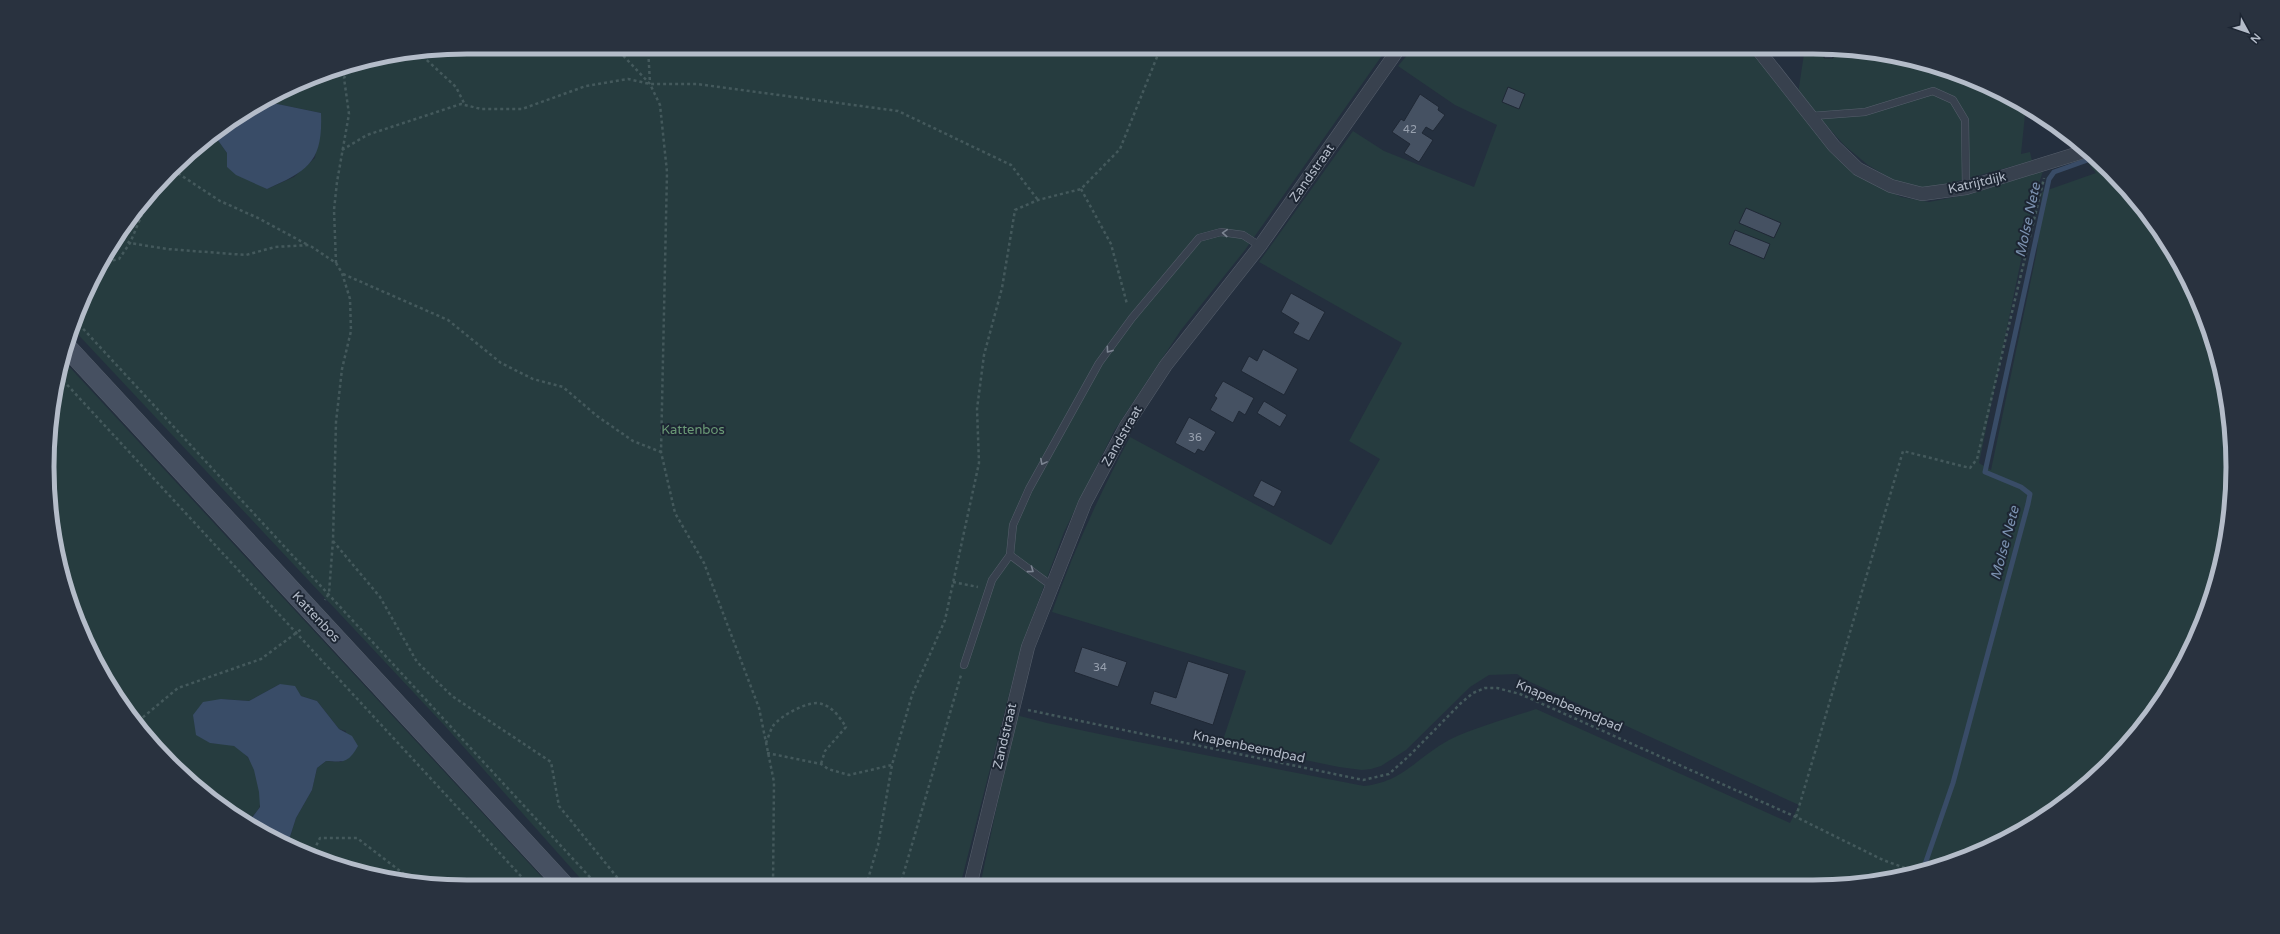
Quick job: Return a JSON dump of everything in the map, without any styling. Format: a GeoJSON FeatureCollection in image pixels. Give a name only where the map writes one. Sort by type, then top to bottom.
{"type":"FeatureCollection","features":[{"type":"Feature","properties":{"kind":"main road","name":"Kattenbos"},"geometry":{"type":"LineString","coordinates":[[71,351],[560,880]]}},
{"type":"Feature","properties":{"kind":"street","name":"Zandstraat"},"geometry":{"type":"LineString","coordinates":[[971,880],[1012,706],[1028,646],[1085,503],[1126,426],[1166,365],[1260,246],[1395,54]]}},
{"type":"Feature","properties":{"kind":"street","name":"Katrijtdijk"},"geometry":{"type":"LineString","coordinates":[[1762,54],[1812,116],[1834,146],[1858,170],[1892,186],[1922,194],[1966,188],[2081,153]]}},
{"type":"Feature","properties":{"kind":"lane"},"geometry":{"type":"LineString","coordinates":[[1812,116],[1865,112],[1933,91],[1953,100],[1965,120],[1967,167],[1966,188]]}},
{"type":"Feature","properties":{"kind":"lane"},"geometry":{"type":"LineString","coordinates":[[964,665],[992,580],[1010,555],[1013,525],[1029,488],[1099,363],[1132,318],[1199,238],[1221,232],[1243,235],[1260,246]]}},
{"type":"Feature","properties":{"kind":"lane"},"geometry":{"type":"LineString","coordinates":[[1010,555],[1052,586]]}},
{"type":"Feature","properties":{"kind":"path"},"geometry":{"type":"LineString","coordinates":[[622,54],[650,84],[660,105],[667,172],[660,452],[675,512],[704,564],[759,708],[774,782],[773,880]]}},
{"type":"Feature","properties":{"kind":"path"},"geometry":{"type":"LineString","coordinates":[[648,54],[650,84]]}},
{"type":"Feature","properties":{"kind":"path"},"geometry":{"type":"LineString","coordinates":[[868,880],[878,845],[892,765],[912,695],[945,620],[979,463],[977,410],[984,356],[1002,288],[1015,210],[1038,200],[1081,189],[1120,149],[1158,54]]}},
{"type":"Feature","properties":{"kind":"path"},"geometry":{"type":"LineString","coordinates":[[423,57],[456,86],[465,105]]}},
{"type":"Feature","properties":{"kind":"path"},"geometry":{"type":"LineString","coordinates":[[336,263],[334,210],[342,150],[349,114],[344,78],[348,72]]}},
{"type":"Feature","properties":{"kind":"path"},"geometry":{"type":"LineString","coordinates":[[342,150],[367,135],[461,104],[481,109],[522,109],[586,86],[628,79],[650,84],[697,84],[898,111],[1011,165],[1038,200]]}},
{"type":"Feature","properties":{"kind":"path"},"geometry":{"type":"LineString","coordinates":[[1796,817],[1903,451],[1970,468],[1977,460],[2047,164]]}},
{"type":"Feature","properties":{"kind":"path"},"geometry":{"type":"LineString","coordinates":[[139,718],[142,718],[178,688],[261,660],[317,617],[329,593],[333,540],[336,422],[342,369],[351,331],[350,299],[342,273],[336,263],[309,245],[258,218],[220,201],[177,173]]}},
{"type":"Feature","properties":{"kind":"path"},"geometry":{"type":"LineString","coordinates":[[1081,189],[1111,244],[1132,318]]}},
{"type":"Feature","properties":{"kind":"path"},"geometry":{"type":"LineString","coordinates":[[109,261],[119,258],[130,243],[144,210]]}},
{"type":"Feature","properties":{"kind":"path"},"geometry":{"type":"LineString","coordinates":[[123,239],[130,243],[166,249],[246,255],[274,247],[309,245]]}},
{"type":"Feature","properties":{"kind":"path"},"geometry":{"type":"LineString","coordinates":[[342,273],[448,320],[502,363],[533,379],[563,387],[597,416],[633,441],[660,452]]}},
{"type":"Feature","properties":{"kind":"path"},"geometry":{"type":"LineString","coordinates":[[79,325],[329,593],[593,880]]}},
{"type":"Feature","properties":{"kind":"path"},"geometry":{"type":"LineString","coordinates":[[63,381],[526,880]]}},
{"type":"Feature","properties":{"kind":"path"},"geometry":{"type":"LineString","coordinates":[[333,540],[380,597],[417,662],[452,696],[551,762],[559,806],[619,880]]}},
{"type":"Feature","properties":{"kind":"path"},"geometry":{"type":"LineString","coordinates":[[953,582],[988,590]]}},
{"type":"Feature","properties":{"kind":"path"},"geometry":{"type":"LineString","coordinates":[[902,880],[964,665]]}},
{"type":"Feature","properties":{"kind":"path","name":"Knapenbeemdpad"},"geometry":{"type":"LineString","coordinates":[[1012,706],[1363,780],[1389,774],[1411,754],[1461,703],[1485,688],[1497,688],[1520,694],[1796,817],[1882,860],[1907,869]]}},
{"type":"Feature","properties":{"kind":"path"},"geometry":{"type":"LineString","coordinates":[[766,744],[773,725],[787,714],[808,703],[822,704],[837,714],[846,727],[824,751],[821,764]]}},
{"type":"Feature","properties":{"kind":"path"},"geometry":{"type":"LineString","coordinates":[[767,753],[821,764],[828,769],[849,775],[892,765]]}},
{"type":"Feature","properties":{"kind":"path"},"geometry":{"type":"LineString","coordinates":[[314,851],[320,838],[357,838],[405,875]]}},
{"type":"Feature","properties":{"kind":"green space","name":"Kattenbos"},"geometry":{"type":"Polygon","coordinates":[[[1383,54],[1245,250],[1181,330],[1114,431],[1064,532],[1021,648],[962,880],[582,880],[445,726],[76,333],[85,309],[109,260],[139,216],[156,195],[195,156],[217,138],[227,153],[227,167],[267,189],[294,177],[315,158],[321,113],[272,103],[309,85],[360,68],[386,62],[440,55],[1383,54]]]}},
{"type":"Feature","properties":{"kind":"green space"},"geometry":{"type":"Polygon","coordinates":[[[1408,54],[1751,54],[1760,62],[1852,172],[1901,197],[1929,202],[1970,194],[2043,171],[2033,202],[1979,463],[1991,470],[2037,251],[2042,192],[2096,173],[2088,163],[2091,162],[2105,175],[2141,216],[2156,238],[2171,261],[2195,309],[2212,360],[2218,386],[2225,440],[2226,467],[2225,494],[2218,548],[2212,574],[2195,625],[2171,674],[2141,718],[2105,759],[2064,795],[2020,825],[1971,849],[1920,866],[1894,872],[1840,879],[981,880],[1016,715],[1123,739],[1364,786],[1389,780],[1449,740],[1480,727],[1536,709],[1790,823],[1799,805],[1526,680],[1517,674],[1489,675],[1470,687],[1406,750],[1381,766],[1371,769],[1362,770],[1339,767],[1222,743],[1246,671],[1052,612],[1088,523],[1130,437],[1331,545],[1380,459],[1349,441],[1402,343],[1259,262],[1353,131],[1384,151],[1474,187],[1497,125],[1455,105],[1398,66],[1408,54]]]}},
{"type":"Feature","properties":{"kind":"green space"},"geometry":{"type":"Polygon","coordinates":[[[1804,54],[1840,55],[1867,58],[1920,68],[1971,85],[2025,113],[2021,154],[2030,152],[2032,161],[1928,189],[1893,180],[1868,165],[1845,146],[1798,94],[1804,54]]]}},
{"type":"Feature","properties":{"kind":"green space"},"geometry":{"type":"Polygon","coordinates":[[[67,364],[545,880],[440,879],[386,872],[334,858],[309,849],[289,839],[296,818],[312,790],[317,768],[326,761],[342,762],[346,731],[339,729],[317,701],[301,696],[280,684],[249,701],[221,699],[210,743],[234,746],[247,756],[252,764],[256,772],[261,797],[259,808],[250,818],[216,795],[195,778],[156,739],[139,718],[109,674],[85,625],[68,574],[62,548],[55,494],[55,440],[62,386],[67,364]]]}},
{"type":"Feature","properties":{"kind":"water"},"geometry":{"type":"Polygon","coordinates":[[[272,103],[321,113],[319,143],[316,154],[310,163],[303,170],[281,183],[267,189],[236,175],[227,167],[227,153],[217,139],[260,109],[272,103]]]}},
{"type":"Feature","properties":{"kind":"water"},"geometry":{"type":"Polygon","coordinates":[[[280,684],[295,686],[301,696],[317,701],[339,729],[352,736],[358,746],[351,756],[345,760],[326,761],[317,768],[312,790],[296,818],[289,839],[251,819],[260,807],[259,792],[254,770],[248,757],[234,746],[210,743],[196,735],[193,715],[203,702],[221,699],[249,701],[280,684]]]}},
{"type":"Feature","properties":{"kind":"building"},"geometry":{"type":"Polygon","coordinates":[[[1824,54],[1833,55],[1833,58],[1824,58],[1824,54]]]}},
{"type":"Feature","properties":{"kind":"building"},"geometry":{"type":"Polygon","coordinates":[[[1508,87],[1525,94],[1519,109],[1502,102],[1508,87]]]}},
{"type":"Feature","properties":{"kind":"building"},"geometry":{"type":"Polygon","coordinates":[[[1420,94],[1439,107],[1438,110],[1445,115],[1433,131],[1426,127],[1422,133],[1433,140],[1419,162],[1404,153],[1410,144],[1392,132],[1401,119],[1404,121],[1420,94]]]}},
{"type":"Feature","properties":{"kind":"building"},"geometry":{"type":"Polygon","coordinates":[[[1746,208],[1781,223],[1774,238],[1739,223],[1746,208]]]}},
{"type":"Feature","properties":{"kind":"building"},"geometry":{"type":"Polygon","coordinates":[[[1735,230],[1770,244],[1764,259],[1729,244],[1735,230]]]}},
{"type":"Feature","properties":{"kind":"building"},"geometry":{"type":"Polygon","coordinates":[[[1291,293],[1325,312],[1309,341],[1293,333],[1299,323],[1281,312],[1291,293]]]}},
{"type":"Feature","properties":{"kind":"building"},"geometry":{"type":"Polygon","coordinates":[[[1263,349],[1298,369],[1284,395],[1241,371],[1249,356],[1257,361],[1263,349]]]}},
{"type":"Feature","properties":{"kind":"building"},"geometry":{"type":"Polygon","coordinates":[[[1223,381],[1254,398],[1245,415],[1239,411],[1233,423],[1210,410],[1217,398],[1214,396],[1223,381]]]}},
{"type":"Feature","properties":{"kind":"building"},"geometry":{"type":"Polygon","coordinates":[[[1264,401],[1287,415],[1280,427],[1257,413],[1264,401]]]}},
{"type":"Feature","properties":{"kind":"building"},"geometry":{"type":"Polygon","coordinates":[[[1189,417],[1216,432],[1204,452],[1198,449],[1195,454],[1175,443],[1189,417]]]}},
{"type":"Feature","properties":{"kind":"building"},"geometry":{"type":"Polygon","coordinates":[[[1261,480],[1282,491],[1274,507],[1253,496],[1261,480]]]}},
{"type":"Feature","properties":{"kind":"building"},"geometry":{"type":"Polygon","coordinates":[[[1082,647],[1127,662],[1118,687],[1074,672],[1082,647]]]}},
{"type":"Feature","properties":{"kind":"building"},"geometry":{"type":"Polygon","coordinates":[[[1188,661],[1229,674],[1213,725],[1150,704],[1154,691],[1176,698],[1188,661]]]}},
{"type":"Feature","properties":{"kind":"waterway","name":"Molse Nete"},"geometry":{"type":"LineString","coordinates":[[1925,864],[1953,783],[2030,494],[2021,487],[1985,472],[2049,179],[2054,172],[2089,160]]}}]}
